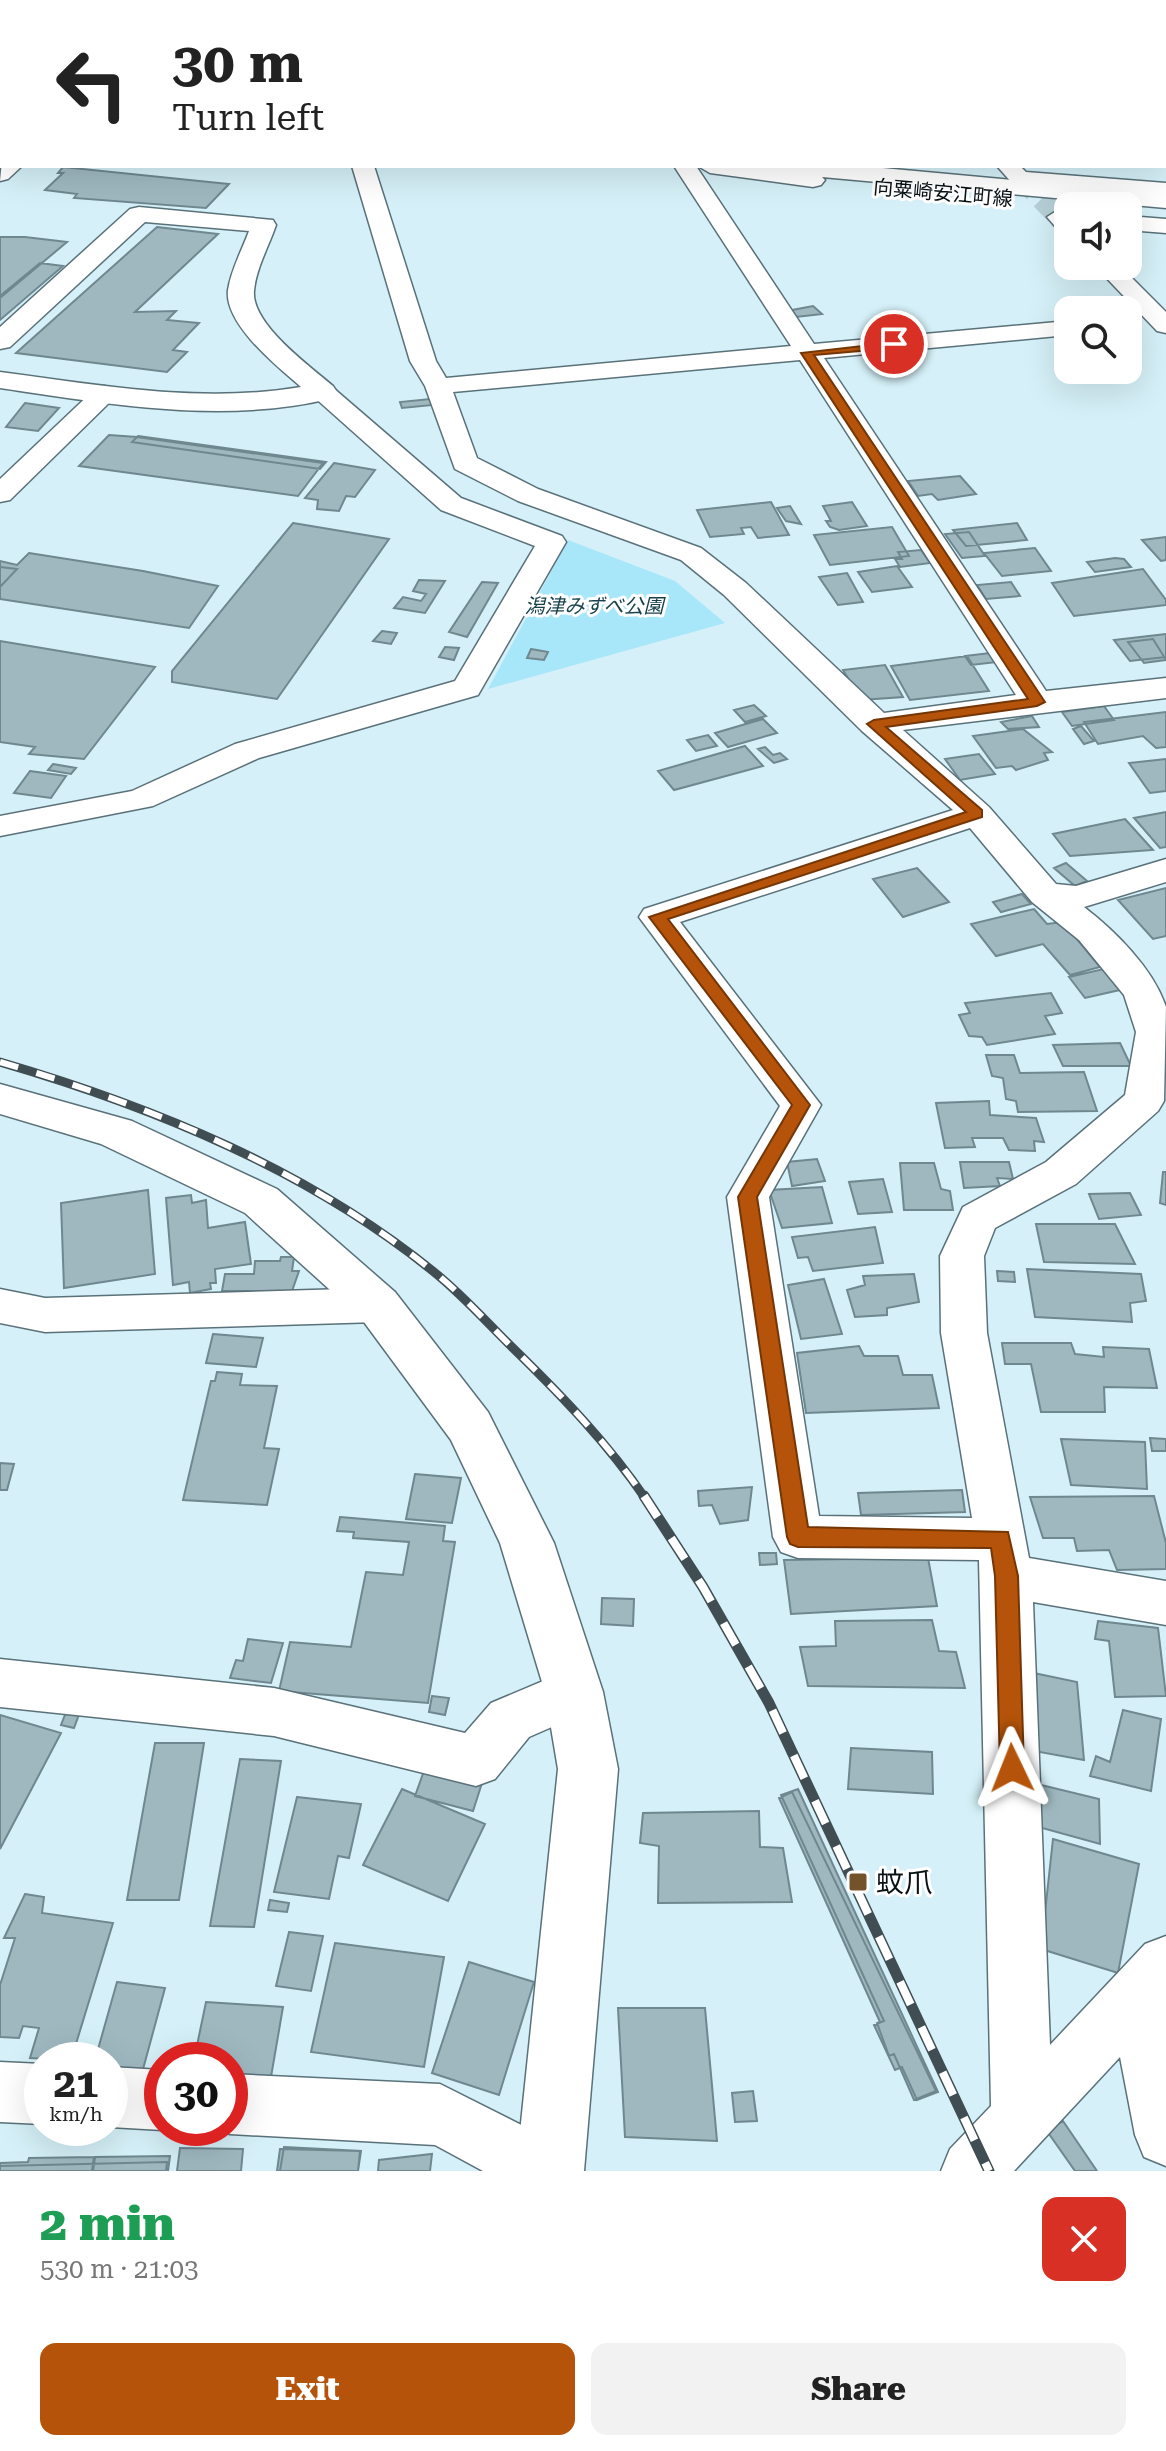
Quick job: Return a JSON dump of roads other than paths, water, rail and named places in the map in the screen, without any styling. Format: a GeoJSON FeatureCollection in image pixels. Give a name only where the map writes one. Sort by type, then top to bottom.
{"type":"FeatureCollection","features":[{"type":"Feature","properties":{"kind":"street"},"geometry":{"type":"LineString","coordinates":[[364,168],[389,242],[423,361],[438,386],[465,463],[528,495],[691,554],[735,589],[874,724],[977,814],[1045,894],[1092,932],[1154,992],[1155,1032],[1144,1101],[1061,1173],[978,1218],[962,1256],[964,1333],[1004,1558],[984,2154]]}},
{"type":"Feature","properties":{"kind":"street"},"geometry":{"type":"LineString","coordinates":[[686,168],[1037,702]]}},
{"type":"Feature","properties":{"kind":"street","name":"向粟崎安江町線"},"geometry":{"type":"LineString","coordinates":[[726,168],[905,191],[1054,199]]}},
{"type":"Feature","properties":{"kind":"street","name":"向粟崎安江町線"},"geometry":{"type":"LineString","coordinates":[[801,168],[1054,197]]}},
{"type":"Feature","properties":{"kind":"street"},"geometry":{"type":"LineString","coordinates":[[1010,168],[1020,178],[1166,189]]}},
{"type":"Feature","properties":{"kind":"street","name":"向粟崎安江町線"},"geometry":{"type":"LineString","coordinates":[[1142,201],[1166,201]]}},
{"type":"Feature","properties":{"kind":"street"},"geometry":{"type":"LineString","coordinates":[[1142,210],[1166,212]]}},
{"type":"Feature","properties":{"kind":"street"},"geometry":{"type":"LineString","coordinates":[[0,341],[139,214],[264,225],[240,294],[251,322],[323,392],[451,504],[552,542],[467,688],[247,751],[141,799],[0,826]]}},
{"type":"Feature","properties":{"kind":"street"},"geometry":{"type":"LineString","coordinates":[[1142,224],[1166,226]]}},
{"type":"Feature","properties":{"kind":"street"},"geometry":{"type":"LineString","coordinates":[[1121,280],[1163,323]]}},
{"type":"Feature","properties":{"kind":"street"},"geometry":{"type":"LineString","coordinates":[[1142,322],[1163,323]]}},
{"type":"Feature","properties":{"kind":"street"},"geometry":{"type":"LineString","coordinates":[[438,386],[1054,329]]}},
{"type":"Feature","properties":{"kind":"street"},"geometry":{"type":"LineString","coordinates":[[0,380],[104,394],[230,402],[284,400],[323,392]]}},
{"type":"Feature","properties":{"kind":"street"},"geometry":{"type":"LineString","coordinates":[[0,494],[104,394]]}},
{"type":"Feature","properties":{"kind":"street"},"geometry":{"type":"LineString","coordinates":[[874,724],[1166,688]]}},
{"type":"Feature","properties":{"kind":"street"},"geometry":{"type":"LineString","coordinates":[[977,814],[657,917],[801,1105],[748,1197],[798,1537],[1004,1558],[1166,1603]]}},
{"type":"Feature","properties":{"kind":"street"},"geometry":{"type":"LineString","coordinates":[[1045,894],[1077,897],[1166,870]]}},
{"type":"Feature","properties":{"kind":"street"},"geometry":{"type":"LineString","coordinates":[[0,1099],[116,1132],[261,1201],[378,1305],[470,1427],[527,1543],[574,1692],[588,1769],[549,2171],[440,2115],[248,2105]]}},
{"type":"Feature","properties":{"kind":"street"},"geometry":{"type":"LineString","coordinates":[[0,1306],[45,1315],[378,1305]]}},
{"type":"Feature","properties":{"kind":"street"},"geometry":{"type":"LineString","coordinates":[[0,1683],[274,1712],[476,1761],[510,1720],[574,1692]]}},
{"type":"Feature","properties":{"kind":"street"},"geometry":{"type":"LineString","coordinates":[[984,2154],[1152,1980]]}},
{"type":"Feature","properties":{"kind":"street"},"geometry":{"type":"LineString","coordinates":[[1152,1980],[1166,2135]]}},
{"type":"Feature","properties":{"kind":"street"},"geometry":{"type":"LineString","coordinates":[[0,2092],[24,2093]]}},
{"type":"Feature","properties":{"kind":"tunnel"},"geometry":{"type":"LineString","coordinates":[[1020,178],[1054,213]]}},
{"type":"Feature","properties":{"kind":"railway"},"geometry":{"type":"LineString","coordinates":[[0,1062],[172,1121],[228,1146],[335,1202],[434,1272],[466,1301],[601,1440],[645,1498]]}},
{"type":"Feature","properties":{"kind":"railway"},"geometry":{"type":"LineString","coordinates":[[644,1496],[703,1587],[769,1703],[989,2171]]}},
{"type":"Feature","properties":{"kind":"place","name":"蚊爪"},"geometry":{"type":"Point","coordinates":[858,1882]}},
{"type":"Feature","properties":{"kind":"park label","name":"潟津みずべ公園"},"geometry":{"type":"Point","coordinates":[594,606]}}]}
